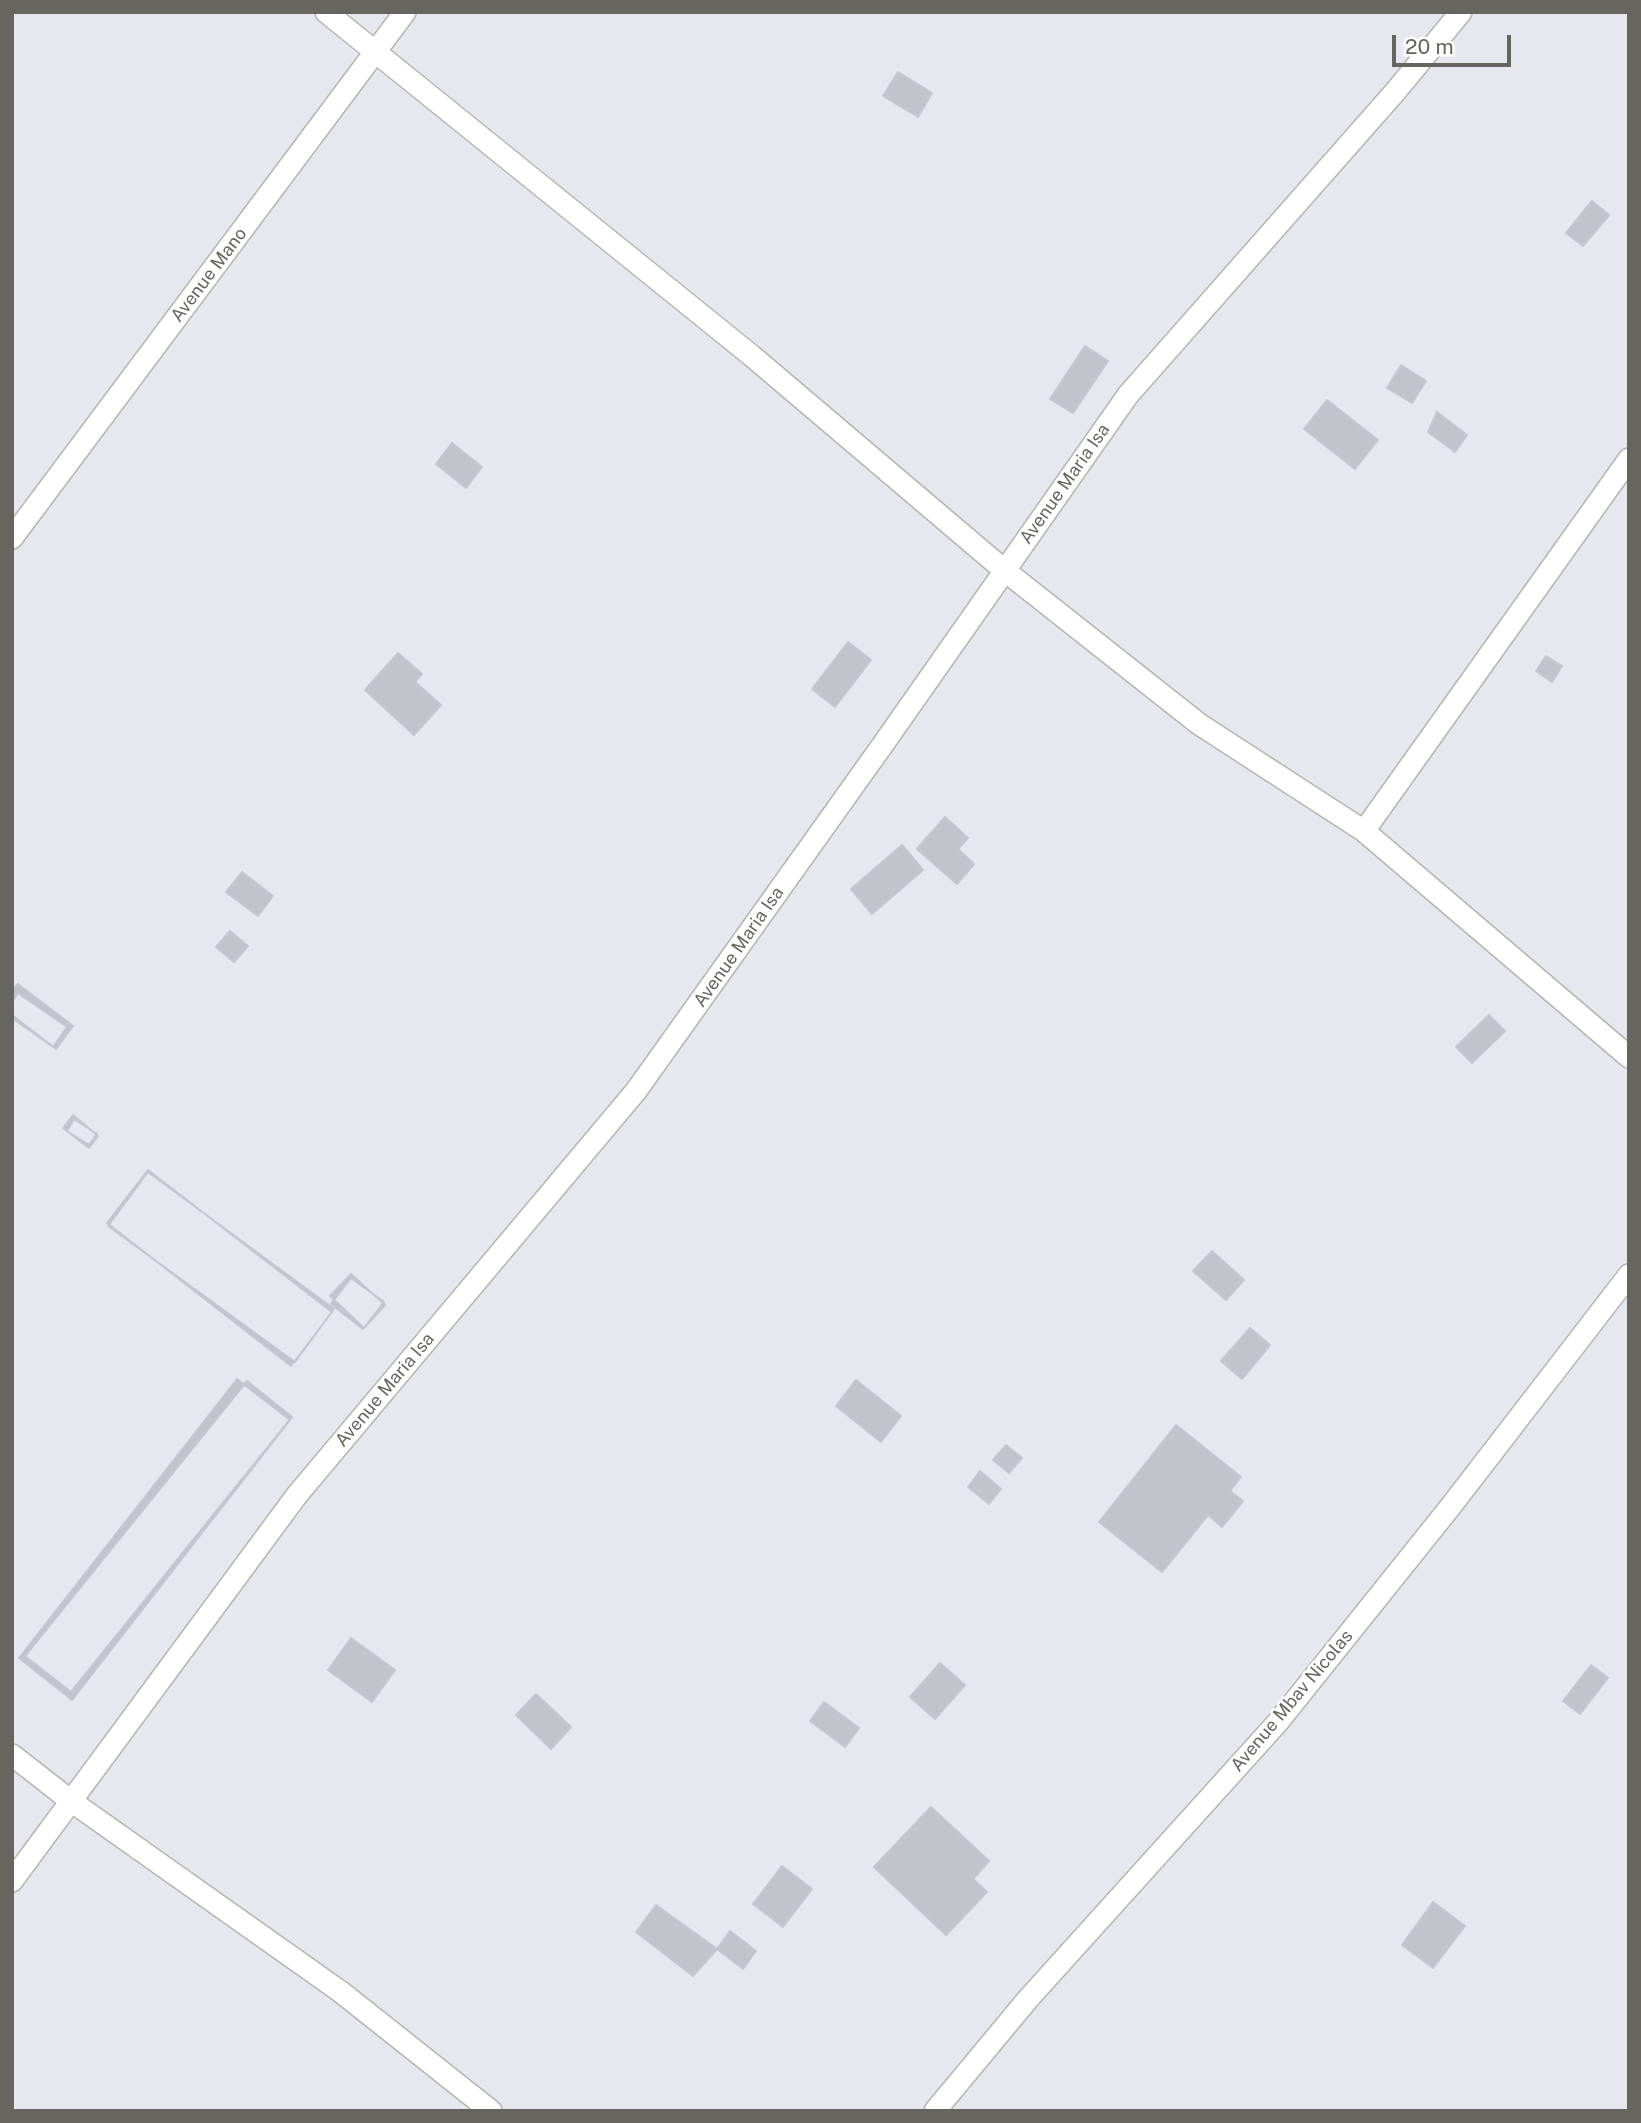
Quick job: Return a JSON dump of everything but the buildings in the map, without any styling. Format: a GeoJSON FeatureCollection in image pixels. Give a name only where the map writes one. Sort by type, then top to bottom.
{"type":"FeatureCollection","features":[{"type":"Feature","properties":{"kind":"street"},"geometry":{"type":"LineString","coordinates":[[326,12],[752,356],[1004,570],[1199,724],[1364,831],[1629,1057]]}},
{"type":"Feature","properties":{"kind":"street","name":"Avenue Mano"},"geometry":{"type":"LineString","coordinates":[[12,538],[405,12]]}},
{"type":"Feature","properties":{"kind":"street","name":"Avenue Maria Isa"},"geometry":{"type":"LineString","coordinates":[[12,1881],[297,1495],[636,1091],[1128,395],[1395,92],[1461,12]]}},
{"type":"Feature","properties":{"kind":"street"},"geometry":{"type":"LineString","coordinates":[[1364,831],[1629,459]]}},
{"type":"Feature","properties":{"kind":"street","name":"Avenue Mbav Nicolas"},"geometry":{"type":"LineString","coordinates":[[935,2111],[1028,1999],[1279,1722],[1451,1506],[1629,1275]]}},
{"type":"Feature","properties":{"kind":"street"},"geometry":{"type":"LineString","coordinates":[[12,1755],[71,1801],[341,1992],[492,2111]]}}]}
